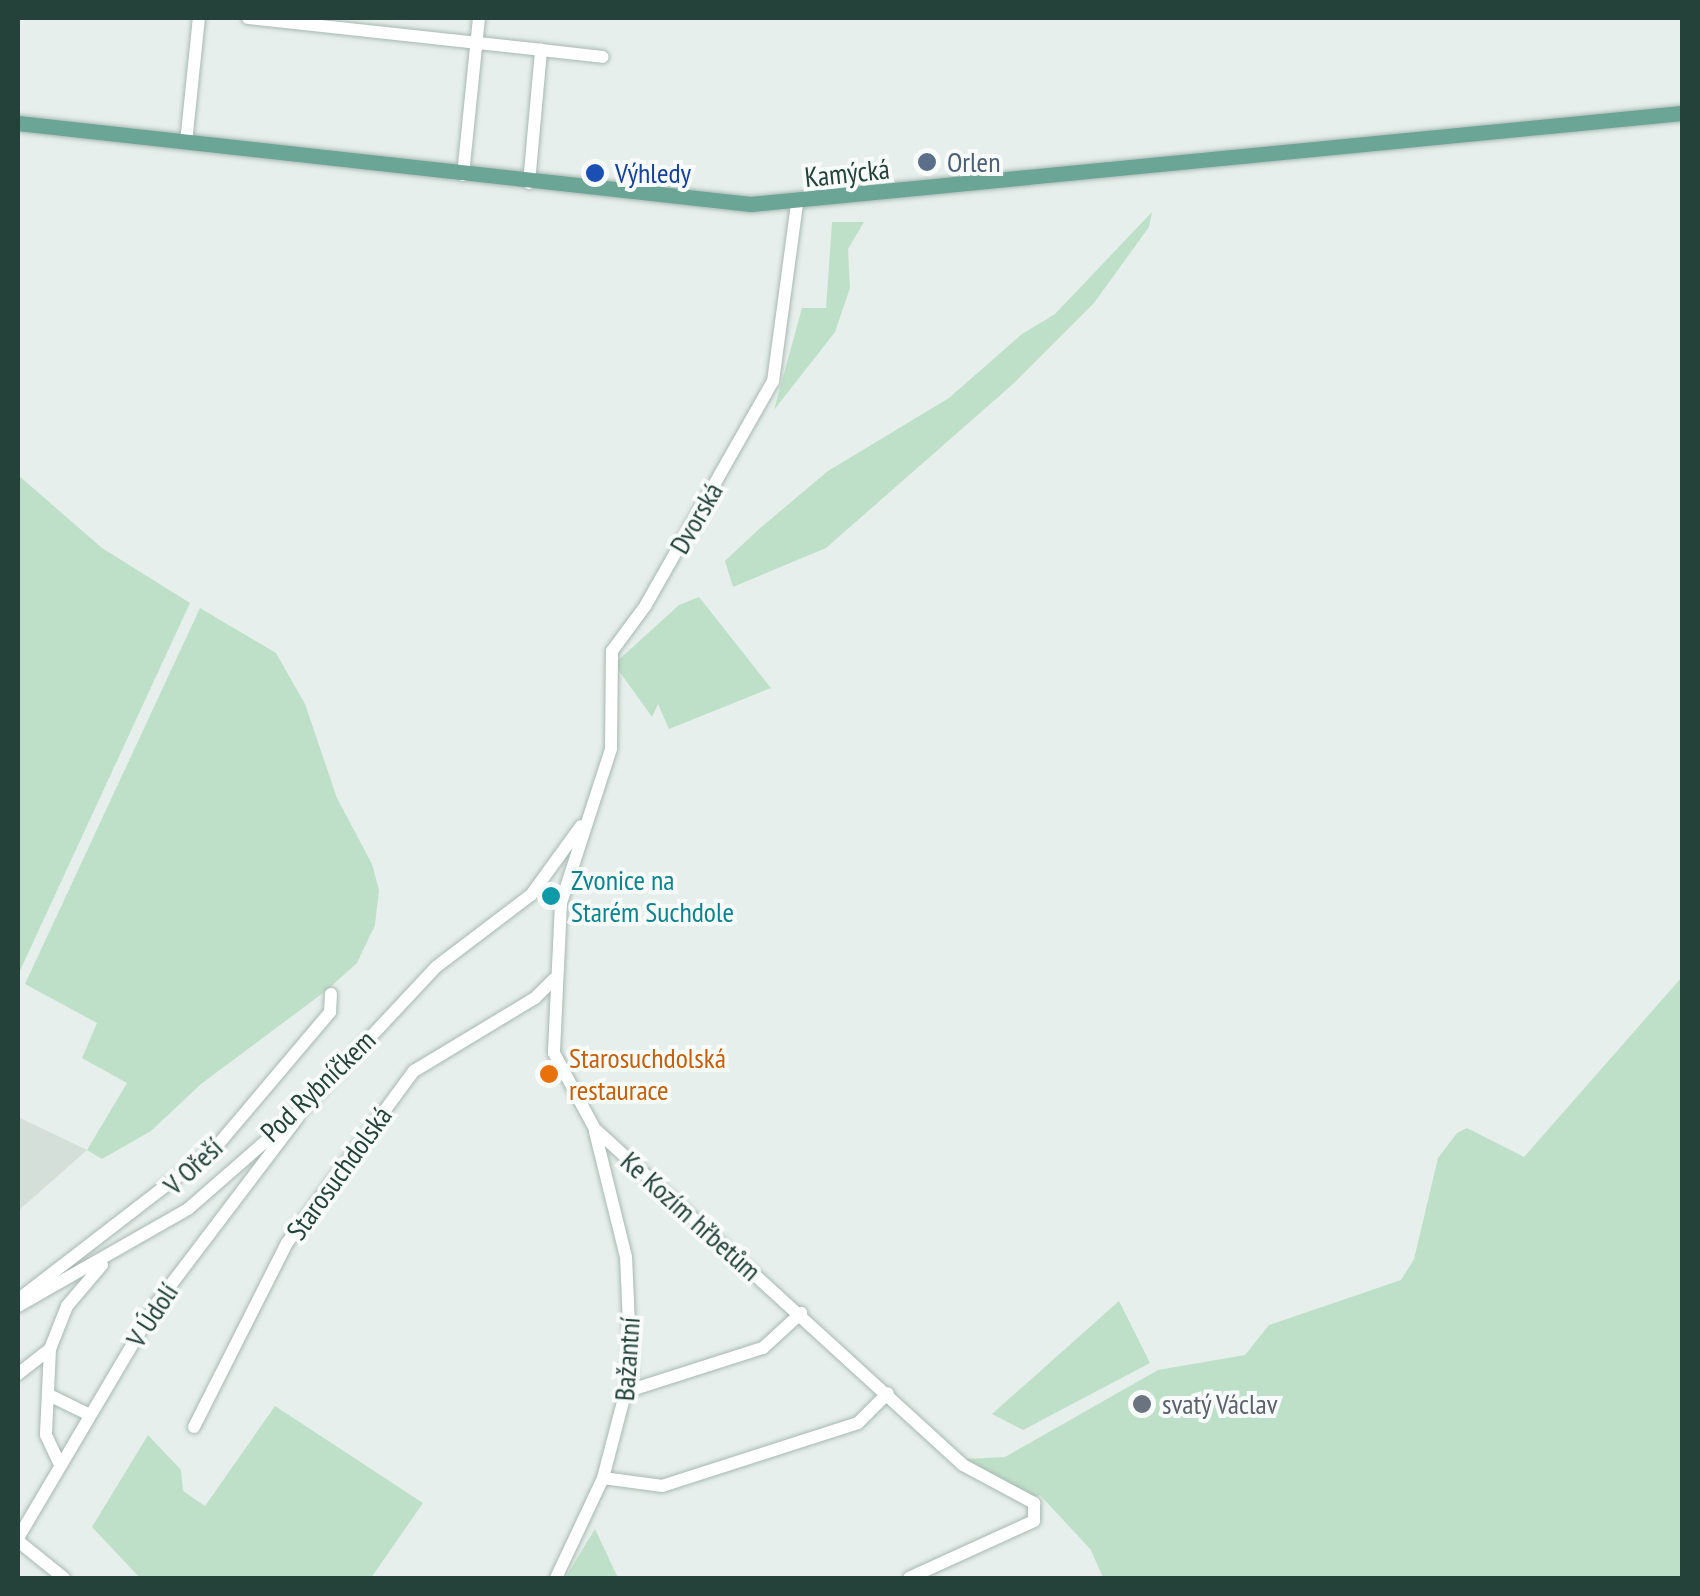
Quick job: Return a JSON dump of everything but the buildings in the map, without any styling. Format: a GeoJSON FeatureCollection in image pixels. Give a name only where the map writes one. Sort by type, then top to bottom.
{"type":"FeatureCollection","features":[{"type":"Feature","properties":{"kind":"main road","name":"Kamýcká"},"geometry":{"type":"LineString","coordinates":[[18,123],[722,204],[798,204],[1682,113]]}},
{"type":"Feature","properties":{"kind":"street"},"geometry":{"type":"LineString","coordinates":[[186,143],[199,18]]}},
{"type":"Feature","properties":{"kind":"street"},"geometry":{"type":"LineString","coordinates":[[248,18],[603,57]]}},
{"type":"Feature","properties":{"kind":"street"},"geometry":{"type":"LineString","coordinates":[[463,175],[480,44],[479,18]]}},
{"type":"Feature","properties":{"kind":"street"},"geometry":{"type":"LineString","coordinates":[[529,183],[541,50]]}},
{"type":"Feature","properties":{"kind":"street","name":"Dvorská"},"geometry":{"type":"LineString","coordinates":[[582,824],[611,750],[612,651],[646,605],[773,380],[798,204]]}},
{"type":"Feature","properties":{"kind":"street","name":"Ke Kozím hřbetům"},"geometry":{"type":"LineString","coordinates":[[582,824],[561,903],[554,980],[554,1052],[595,1129],[801,1313],[963,1465],[1034,1503],[1034,1521],[909,1578]]}},
{"type":"Feature","properties":{"kind":"street","name":"Pod Rybníčkem"},"geometry":{"type":"LineString","coordinates":[[18,1305],[188,1209],[306,1106],[436,967],[530,895],[582,824]]}},
{"type":"Feature","properties":{"kind":"street","name":"Starosuchdolská"},"geometry":{"type":"LineString","coordinates":[[194,1427],[287,1243],[414,1071],[535,998],[554,980]]}},
{"type":"Feature","properties":{"kind":"street","name":"V Ořeší"},"geometry":{"type":"LineString","coordinates":[[18,1305],[216,1147],[330,1012],[330,994]]}},
{"type":"Feature","properties":{"kind":"street","name":"V Údolí"},"geometry":{"type":"LineString","coordinates":[[18,1540],[58,1461],[90,1416],[156,1303],[306,1106]]}},
{"type":"Feature","properties":{"kind":"street","name":"Bažantní"},"geometry":{"type":"LineString","coordinates":[[556,1578],[603,1478],[628,1391],[626,1257],[595,1129]]}},
{"type":"Feature","properties":{"kind":"street"},"geometry":{"type":"LineString","coordinates":[[58,1461],[46,1435],[51,1396],[50,1349],[66,1306],[119,1250]]}},
{"type":"Feature","properties":{"kind":"street"},"geometry":{"type":"LineString","coordinates":[[628,1391],[762,1348],[801,1313]]}},
{"type":"Feature","properties":{"kind":"street"},"geometry":{"type":"LineString","coordinates":[[18,1374],[50,1349]]}},
{"type":"Feature","properties":{"kind":"street"},"geometry":{"type":"LineString","coordinates":[[603,1478],[662,1486],[858,1423],[888,1393]]}},
{"type":"Feature","properties":{"kind":"street"},"geometry":{"type":"LineString","coordinates":[[51,1396],[90,1416]]}},
{"type":"Feature","properties":{"kind":"street"},"geometry":{"type":"LineString","coordinates":[[18,1540],[64,1578]]}},
{"type":"Feature","properties":{"kind":"shaded area"},"geometry":{"type":"Polygon","coordinates":[[[18,1117],[87,1150],[18,1211],[18,1117]]]}},
{"type":"Feature","properties":{"kind":"green space"},"geometry":{"type":"Polygon","coordinates":[[[635,171],[649,174],[649,187],[616,183],[635,171]]]}},
{"type":"Feature","properties":{"kind":"green space"},"geometry":{"type":"Polygon","coordinates":[[[1152,212],[1149,227],[1094,303],[1013,384],[826,548],[733,587],[725,561],[759,529],[828,471],[949,398],[1022,334],[1055,314],[1152,212]]]}},
{"type":"Feature","properties":{"kind":"green space"},"geometry":{"type":"Polygon","coordinates":[[[832,222],[864,222],[848,249],[850,288],[835,332],[774,410],[802,308],[826,308],[832,222]]]}},
{"type":"Feature","properties":{"kind":"green space"},"geometry":{"type":"Polygon","coordinates":[[[18,475],[102,548],[190,603],[18,975],[18,475]]]}},
{"type":"Feature","properties":{"kind":"green space"},"geometry":{"type":"Polygon","coordinates":[[[699,597],[771,688],[669,729],[658,704],[652,717],[614,664],[679,605],[699,597]]]}},
{"type":"Feature","properties":{"kind":"green space"},"geometry":{"type":"Polygon","coordinates":[[[200,608],[276,653],[305,704],[337,798],[372,864],[379,890],[375,925],[357,963],[327,990],[201,1084],[151,1131],[102,1159],[87,1150],[127,1083],[82,1058],[97,1023],[25,984],[200,608]]]}},
{"type":"Feature","properties":{"kind":"green space"},"geometry":{"type":"Polygon","coordinates":[[[1682,977],[1682,1578],[1103,1578],[1091,1550],[1040,1495],[1031,1498],[966,1459],[1005,1457],[1158,1370],[1245,1355],[1269,1325],[1401,1280],[1414,1259],[1438,1158],[1457,1133],[1467,1128],[1524,1157],[1682,977]]]}},
{"type":"Feature","properties":{"kind":"green space"},"geometry":{"type":"Polygon","coordinates":[[[1119,1301],[1150,1363],[1023,1430],[992,1414],[1119,1301]]]}},
{"type":"Feature","properties":{"kind":"green space"},"geometry":{"type":"Polygon","coordinates":[[[275,1406],[423,1503],[371,1578],[140,1578],[92,1527],[148,1435],[181,1470],[183,1491],[205,1506],[275,1406]]]}},
{"type":"Feature","properties":{"kind":"green space"},"geometry":{"type":"Polygon","coordinates":[[[595,1529],[618,1578],[565,1578],[595,1529]]]}},
{"type":"Feature","properties":{"kind":"place","name":"Orlen"},"geometry":{"type":"Point","coordinates":[927,162]}},
{"type":"Feature","properties":{"kind":"place","name":"Výhledy"},"geometry":{"type":"Point","coordinates":[595,173]}},
{"type":"Feature","properties":{"kind":"place","name":"Zvonice na Starém Suchdole"},"geometry":{"type":"Point","coordinates":[551,896]}},
{"type":"Feature","properties":{"kind":"place","name":"Starosuchdolská restaurace"},"geometry":{"type":"Point","coordinates":[549,1074]}},
{"type":"Feature","properties":{"kind":"place","name":"svatý Václav"},"geometry":{"type":"Point","coordinates":[1142,1404]}}]}
